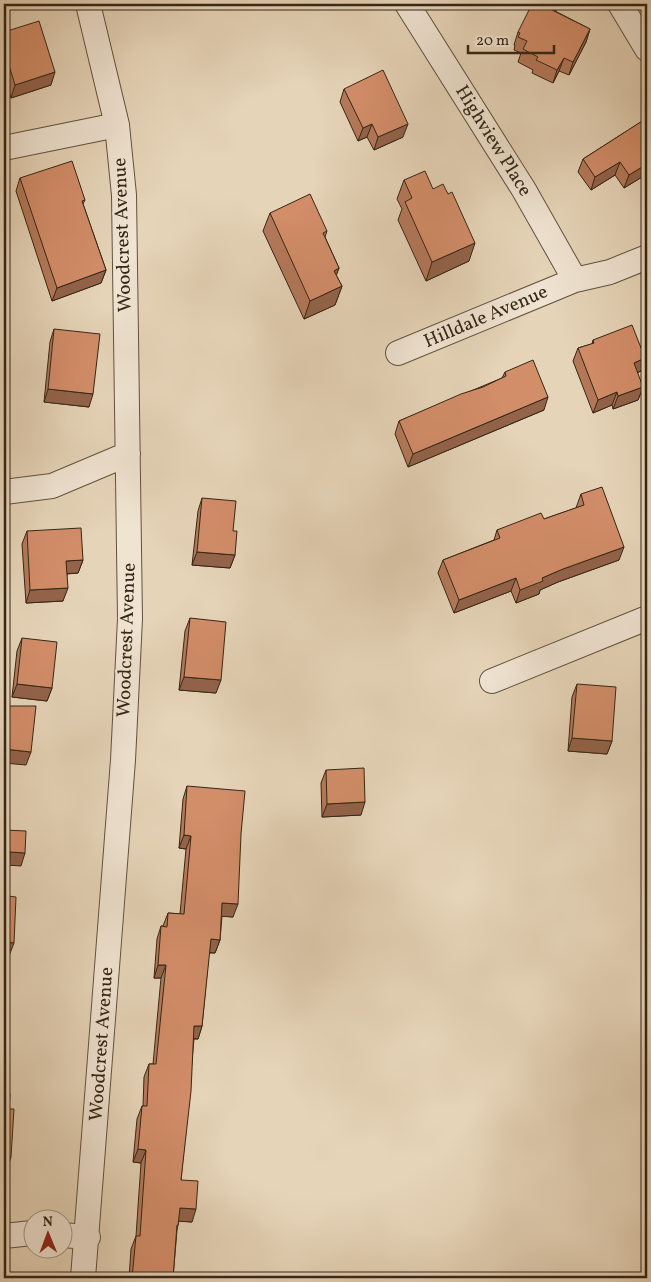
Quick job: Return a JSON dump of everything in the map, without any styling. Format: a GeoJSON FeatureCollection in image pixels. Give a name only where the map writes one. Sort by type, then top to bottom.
{"type":"FeatureCollection","features":[{"type":"Feature","properties":{"kind":"street","name":"Woodcrest Avenue"},"geometry":{"type":"LineString","coordinates":[[83,1278],[88,1237],[123,760],[130,620],[124,195],[117,125],[88,4]]}},
{"type":"Feature","properties":{"kind":"street","name":"Highview Place"},"geometry":{"type":"LineString","coordinates":[[407,4],[524,190],[575,280]]}},
{"type":"Feature","properties":{"kind":"street"},"geometry":{"type":"LineString","coordinates":[[620,4],[647,49]]}},
{"type":"Feature","properties":{"kind":"street"},"geometry":{"type":"LineString","coordinates":[[4,148],[117,125]]}},
{"type":"Feature","properties":{"kind":"street","name":"Hilldale Avenue"},"geometry":{"type":"LineString","coordinates":[[398,353],[575,280],[610,272],[647,257]]}},
{"type":"Feature","properties":{"kind":"street"},"geometry":{"type":"LineString","coordinates":[[4,492],[52,486],[128,454]]}},
{"type":"Feature","properties":{"kind":"street"},"geometry":{"type":"LineString","coordinates":[[492,681],[647,618]]}},
{"type":"Feature","properties":{"kind":"street"},"geometry":{"type":"LineString","coordinates":[[4,1236],[22,1235]]}},
{"type":"Feature","properties":{"kind":"street"},"geometry":{"type":"LineString","coordinates":[[72,1236],[88,1237]]}},
{"type":"Feature","properties":{"kind":"building"},"geometry":{"type":"Polygon","coordinates":[[[532,4],[550,4],[546,7],[590,29],[573,62],[564,58],[557,70],[536,60],[538,57],[523,49],[527,41],[518,37],[520,33],[518,32],[532,4]]]}},
{"type":"Feature","properties":{"kind":"building"},"geometry":{"type":"Polygon","coordinates":[[[39,21],[55,72],[15,85],[4,49],[4,32],[39,21]]]}},
{"type":"Feature","properties":{"kind":"building"},"geometry":{"type":"Polygon","coordinates":[[[383,70],[408,124],[378,137],[372,124],[363,128],[344,89],[383,70]]]}},
{"type":"Feature","properties":{"kind":"building"},"geometry":{"type":"Polygon","coordinates":[[[647,118],[647,164],[629,175],[620,162],[595,177],[583,159],[647,118]]]}},
{"type":"Feature","properties":{"kind":"building"},"geometry":{"type":"Polygon","coordinates":[[[72,161],[85,200],[82,201],[106,270],[57,288],[20,178],[72,161]]]}},
{"type":"Feature","properties":{"kind":"building"},"geometry":{"type":"Polygon","coordinates":[[[425,171],[433,189],[443,184],[448,194],[452,192],[475,243],[432,262],[405,202],[412,198],[404,180],[425,171]]]}},
{"type":"Feature","properties":{"kind":"building"},"geometry":{"type":"Polygon","coordinates":[[[310,194],[327,231],[323,233],[339,268],[334,271],[342,286],[310,301],[270,213],[310,194]]]}},
{"type":"Feature","properties":{"kind":"building"},"geometry":{"type":"Polygon","coordinates":[[[632,325],[645,358],[634,363],[643,387],[618,396],[617,392],[598,400],[578,348],[594,343],[593,340],[632,325]]]}},
{"type":"Feature","properties":{"kind":"building"},"geometry":{"type":"Polygon","coordinates":[[[54,329],[100,334],[93,394],[48,389],[54,329]]]}},
{"type":"Feature","properties":{"kind":"building"},"geometry":{"type":"Polygon","coordinates":[[[533,360],[548,397],[413,454],[399,421],[461,394],[483,387],[506,376],[505,372],[533,360]]]}},
{"type":"Feature","properties":{"kind":"building"},"geometry":{"type":"Polygon","coordinates":[[[602,487],[624,547],[563,569],[542,578],[543,581],[520,590],[516,578],[459,600],[443,560],[500,538],[497,530],[541,513],[544,519],[584,505],[581,494],[602,487]]]}},
{"type":"Feature","properties":{"kind":"building"},"geometry":{"type":"Polygon","coordinates":[[[202,498],[236,501],[233,531],[237,531],[235,555],[197,552],[202,498]]]}},
{"type":"Feature","properties":{"kind":"building"},"geometry":{"type":"Polygon","coordinates":[[[81,528],[83,560],[66,561],[68,588],[30,590],[27,531],[81,528]]]}},
{"type":"Feature","properties":{"kind":"building"},"geometry":{"type":"Polygon","coordinates":[[[190,618],[226,622],[221,680],[184,677],[190,618]]]}},
{"type":"Feature","properties":{"kind":"building"},"geometry":{"type":"Polygon","coordinates":[[[22,638],[57,642],[52,688],[17,684],[22,638]]]}},
{"type":"Feature","properties":{"kind":"building"},"geometry":{"type":"Polygon","coordinates":[[[577,684],[616,687],[612,741],[572,738],[577,684]]]}},
{"type":"Feature","properties":{"kind":"building"},"geometry":{"type":"Polygon","coordinates":[[[4,706],[36,706],[31,752],[4,749],[4,706]]]}},
{"type":"Feature","properties":{"kind":"building"},"geometry":{"type":"Polygon","coordinates":[[[364,768],[365,802],[327,804],[326,770],[364,768]]]}},
{"type":"Feature","properties":{"kind":"building"},"geometry":{"type":"Polygon","coordinates":[[[187,786],[245,791],[238,904],[222,903],[220,940],[211,939],[202,1026],[194,1026],[191,1091],[181,1180],[198,1181],[196,1209],[180,1208],[173,1278],[132,1278],[136,1236],[140,1236],[146,1150],[138,1149],[142,1106],[147,1106],[149,1064],[156,1064],[166,965],[158,965],[161,926],[167,927],[168,913],[184,914],[191,836],[184,835],[187,786]]]}},
{"type":"Feature","properties":{"kind":"building"},"geometry":{"type":"Polygon","coordinates":[[[4,830],[26,831],[25,853],[10,852],[8,896],[16,897],[14,943],[4,942],[4,830]]]}},
{"type":"Feature","properties":{"kind":"building"},"geometry":{"type":"Polygon","coordinates":[[[4,1093],[10,1094],[9,1109],[14,1109],[11,1157],[4,1156],[4,1093]]]}}]}
